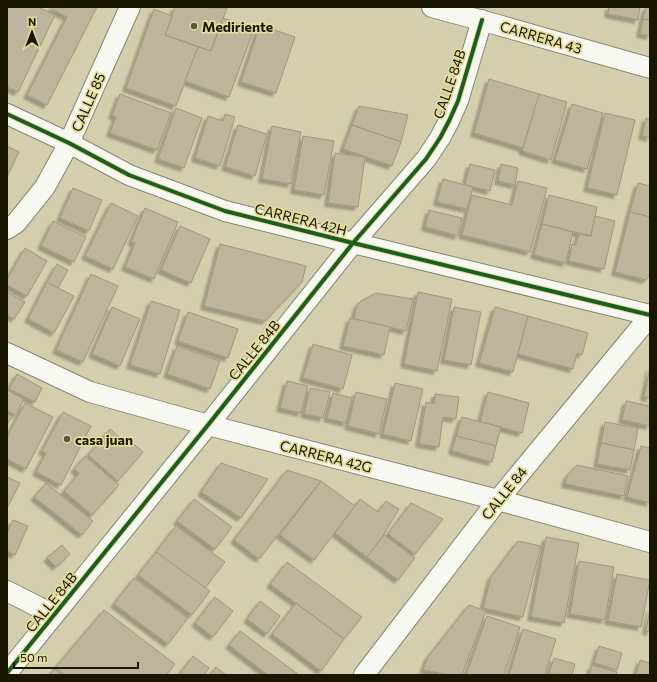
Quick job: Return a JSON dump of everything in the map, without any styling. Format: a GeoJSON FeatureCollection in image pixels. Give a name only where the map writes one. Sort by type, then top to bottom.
{"type":"FeatureCollection","features":[{"type":"Feature","properties":{"kind":"street","name":"CALLE 85"},"geometry":{"type":"LineString","coordinates":[[7,229],[16,223],[45,187],[69,143],[130,7]]}},
{"type":"Feature","properties":{"kind":"street","name":"CARRERA 43"},"geometry":{"type":"LineString","coordinates":[[432,7],[650,68]]}},
{"type":"Feature","properties":{"kind":"street","name":"CALLE 84B"},"geometry":{"type":"LineString","coordinates":[[7,674],[353,243],[426,159],[440,138],[458,100],[482,20]]}},
{"type":"Feature","properties":{"kind":"street","name":"CARRERA 42H"},"geometry":{"type":"LineString","coordinates":[[7,114],[69,143],[130,175],[225,211],[650,315]]}},
{"type":"Feature","properties":{"kind":"street","name":"CALLE 84"},"geometry":{"type":"LineString","coordinates":[[364,675],[498,500],[650,315]]}},
{"type":"Feature","properties":{"kind":"street","name":"CARRERA 42G"},"geometry":{"type":"LineString","coordinates":[[7,353],[90,392],[208,425],[498,500],[650,542]]}},
{"type":"Feature","properties":{"kind":"street"},"geometry":{"type":"LineString","coordinates":[[7,591],[54,615]]}},
{"type":"Feature","properties":{"kind":"building"},"geometry":{"type":"Polygon","coordinates":[[[7,7],[38,7],[55,15],[18,92],[7,87],[7,7]]]}},
{"type":"Feature","properties":{"kind":"building"},"geometry":{"type":"Polygon","coordinates":[[[51,7],[97,7],[47,105],[27,95],[67,17],[51,9],[51,7]]]}},
{"type":"Feature","properties":{"kind":"building","name":"Mediriente"},"geometry":{"type":"Polygon","coordinates":[[[175,7],[227,8],[211,51],[165,35],[175,7]]]}},
{"type":"Feature","properties":{"kind":"building"},"geometry":{"type":"Polygon","coordinates":[[[609,7],[640,7],[638,20],[608,14],[609,7]]]}},
{"type":"Feature","properties":{"kind":"building"},"geometry":{"type":"Polygon","coordinates":[[[646,7],[650,7],[650,20],[643,19],[646,7]]]}},
{"type":"Feature","properties":{"kind":"building"},"geometry":{"type":"Polygon","coordinates":[[[154,9],[172,16],[165,35],[198,47],[176,106],[126,88],[154,9]]]}},
{"type":"Feature","properties":{"kind":"building"},"geometry":{"type":"Polygon","coordinates":[[[223,18],[254,29],[229,97],[185,81],[198,47],[211,51],[223,18]]]}},
{"type":"Feature","properties":{"kind":"building"},"geometry":{"type":"Polygon","coordinates":[[[643,19],[650,20],[650,36],[640,34],[643,19]]]}},
{"type":"Feature","properties":{"kind":"building"},"geometry":{"type":"Polygon","coordinates":[[[260,25],[295,37],[276,93],[241,82],[260,25]]]}},
{"type":"Feature","properties":{"kind":"building"},"geometry":{"type":"Polygon","coordinates":[[[489,79],[539,94],[523,148],[474,133],[489,79]]]}},
{"type":"Feature","properties":{"kind":"building"},"geometry":{"type":"Polygon","coordinates":[[[120,94],[171,113],[157,150],[110,133],[116,117],[112,115],[120,94]]]}},
{"type":"Feature","properties":{"kind":"building"},"geometry":{"type":"Polygon","coordinates":[[[539,94],[567,102],[551,160],[522,151],[539,94]]]}},
{"type":"Feature","properties":{"kind":"building"},"geometry":{"type":"Polygon","coordinates":[[[572,104],[603,113],[587,169],[555,160],[572,104]]]}},
{"type":"Feature","properties":{"kind":"building"},"geometry":{"type":"Polygon","coordinates":[[[359,106],[408,115],[401,142],[352,125],[359,106]]]}},
{"type":"Feature","properties":{"kind":"building"},"geometry":{"type":"Polygon","coordinates":[[[176,108],[202,118],[184,168],[158,159],[176,108]]]}},
{"type":"Feature","properties":{"kind":"building"},"geometry":{"type":"Polygon","coordinates":[[[605,113],[635,120],[617,195],[587,188],[605,113]]]}},
{"type":"Feature","properties":{"kind":"building"},"geometry":{"type":"Polygon","coordinates":[[[225,114],[235,117],[220,166],[195,158],[208,116],[223,121],[225,114]]]}},
{"type":"Feature","properties":{"kind":"building"},"geometry":{"type":"Polygon","coordinates":[[[646,118],[650,119],[650,138],[642,136],[646,118]]]}},
{"type":"Feature","properties":{"kind":"building"},"geometry":{"type":"Polygon","coordinates":[[[238,125],[267,134],[255,176],[225,167],[238,125]]]}},
{"type":"Feature","properties":{"kind":"building"},"geometry":{"type":"Polygon","coordinates":[[[352,125],[401,142],[392,166],[343,149],[352,125]]]}},
{"type":"Feature","properties":{"kind":"building"},"geometry":{"type":"Polygon","coordinates":[[[272,126],[301,132],[291,184],[262,179],[272,126]]]}},
{"type":"Feature","properties":{"kind":"building"},"geometry":{"type":"Polygon","coordinates":[[[303,136],[334,141],[324,195],[294,190],[303,136]]]}},
{"type":"Feature","properties":{"kind":"building"},"geometry":{"type":"Polygon","coordinates":[[[7,146],[19,152],[7,177],[7,146]]]}},
{"type":"Feature","properties":{"kind":"building"},"geometry":{"type":"Polygon","coordinates":[[[335,153],[365,157],[358,207],[328,203],[335,153]]]}},
{"type":"Feature","properties":{"kind":"building"},"geometry":{"type":"Polygon","coordinates":[[[470,164],[495,170],[490,191],[465,185],[470,164]]]}},
{"type":"Feature","properties":{"kind":"building"},"geometry":{"type":"Polygon","coordinates":[[[501,164],[518,168],[515,185],[498,181],[501,164]]]}},
{"type":"Feature","properties":{"kind":"building"},"geometry":{"type":"Polygon","coordinates":[[[443,179],[473,187],[467,209],[437,202],[443,179]]]}},
{"type":"Feature","properties":{"kind":"building"},"geometry":{"type":"Polygon","coordinates":[[[518,181],[547,188],[530,252],[462,235],[472,195],[512,205],[518,181]]]}},
{"type":"Feature","properties":{"kind":"building"},"geometry":{"type":"Polygon","coordinates":[[[638,183],[650,186],[650,217],[630,212],[638,183]]]}},
{"type":"Feature","properties":{"kind":"building"},"geometry":{"type":"Polygon","coordinates":[[[73,188],[102,200],[89,231],[60,218],[73,188]]]}},
{"type":"Feature","properties":{"kind":"building"},"geometry":{"type":"Polygon","coordinates":[[[549,195],[597,207],[591,236],[542,224],[549,195]]]}},
{"type":"Feature","properties":{"kind":"building"},"geometry":{"type":"Polygon","coordinates":[[[111,203],[138,216],[113,269],[85,256],[111,203]]]}},
{"type":"Feature","properties":{"kind":"building"},"geometry":{"type":"Polygon","coordinates":[[[145,208],[178,222],[154,279],[125,267],[135,243],[131,242],[145,208]]]}},
{"type":"Feature","properties":{"kind":"building"},"geometry":{"type":"Polygon","coordinates":[[[429,210],[462,218],[458,236],[425,227],[429,210]]]}},
{"type":"Feature","properties":{"kind":"building"},"geometry":{"type":"Polygon","coordinates":[[[630,212],[650,217],[650,275],[646,280],[615,272],[630,212]]]}},
{"type":"Feature","properties":{"kind":"building"},"geometry":{"type":"Polygon","coordinates":[[[595,216],[615,221],[604,269],[569,261],[572,244],[576,245],[579,234],[591,236],[595,216]]]}},
{"type":"Feature","properties":{"kind":"building"},"geometry":{"type":"Polygon","coordinates":[[[53,221],[86,237],[74,262],[41,246],[53,221]]]}},
{"type":"Feature","properties":{"kind":"building"},"geometry":{"type":"Polygon","coordinates":[[[542,224],[573,232],[566,263],[534,255],[542,224]]]}},
{"type":"Feature","properties":{"kind":"building"},"geometry":{"type":"Polygon","coordinates":[[[180,226],[210,239],[191,283],[161,270],[180,226]]]}},
{"type":"Feature","properties":{"kind":"building"},"geometry":{"type":"Polygon","coordinates":[[[220,244],[306,266],[302,282],[265,321],[204,306],[220,244]]]}},
{"type":"Feature","properties":{"kind":"building"},"geometry":{"type":"Polygon","coordinates":[[[25,248],[47,261],[27,296],[7,285],[7,279],[25,248]]]}},
{"type":"Feature","properties":{"kind":"building"},"geometry":{"type":"Polygon","coordinates":[[[57,264],[68,270],[58,288],[47,282],[57,264]]]}},
{"type":"Feature","properties":{"kind":"building"},"geometry":{"type":"Polygon","coordinates":[[[91,274],[118,286],[83,362],[56,350],[91,274]]]}},
{"type":"Feature","properties":{"kind":"building"},"geometry":{"type":"Polygon","coordinates":[[[47,282],[74,296],[54,333],[28,319],[47,282]]]}},
{"type":"Feature","properties":{"kind":"building"},"geometry":{"type":"Polygon","coordinates":[[[7,292],[25,302],[14,319],[7,315],[7,292]]]}},
{"type":"Feature","properties":{"kind":"building"},"geometry":{"type":"Polygon","coordinates":[[[418,292],[452,299],[437,371],[404,364],[418,292]]]}},
{"type":"Feature","properties":{"kind":"building"},"geometry":{"type":"Polygon","coordinates":[[[376,293],[413,299],[406,331],[354,319],[357,305],[361,301],[376,293]]]}},
{"type":"Feature","properties":{"kind":"building"},"geometry":{"type":"Polygon","coordinates":[[[151,301],[180,310],[160,374],[130,365],[151,301]]]}},
{"type":"Feature","properties":{"kind":"building"},"geometry":{"type":"Polygon","coordinates":[[[112,307],[140,319],[120,366],[92,354],[112,307]]]}},
{"type":"Feature","properties":{"kind":"building"},"geometry":{"type":"Polygon","coordinates":[[[454,307],[481,312],[471,365],[444,360],[454,307]]]}},
{"type":"Feature","properties":{"kind":"building"},"geometry":{"type":"Polygon","coordinates":[[[495,307],[528,316],[513,372],[479,363],[495,307]]]}},
{"type":"Feature","properties":{"kind":"building"},"geometry":{"type":"Polygon","coordinates":[[[188,312],[238,329],[228,358],[178,341],[188,312]]]}},
{"type":"Feature","properties":{"kind":"building"},"geometry":{"type":"Polygon","coordinates":[[[528,316],[588,333],[582,355],[577,353],[573,369],[518,354],[528,316]]]}},
{"type":"Feature","properties":{"kind":"building"},"geometry":{"type":"Polygon","coordinates":[[[350,318],[390,327],[384,355],[343,346],[350,318]]]}},
{"type":"Feature","properties":{"kind":"building"},"geometry":{"type":"Polygon","coordinates":[[[313,344],[352,355],[343,389],[303,378],[313,344]]]}},
{"type":"Feature","properties":{"kind":"building"},"geometry":{"type":"Polygon","coordinates":[[[177,346],[220,361],[210,389],[167,374],[177,346]]]}},
{"type":"Feature","properties":{"kind":"building"},"geometry":{"type":"Polygon","coordinates":[[[650,367],[650,398],[644,397],[650,367]]]}},
{"type":"Feature","properties":{"kind":"building"},"geometry":{"type":"Polygon","coordinates":[[[17,374],[42,388],[35,402],[9,389],[17,374]]]}},
{"type":"Feature","properties":{"kind":"building"},"geometry":{"type":"Polygon","coordinates":[[[287,381],[308,386],[301,413],[280,408],[287,381]]]}},
{"type":"Feature","properties":{"kind":"building"},"geometry":{"type":"Polygon","coordinates":[[[395,383],[423,389],[411,441],[383,434],[395,383]]]}},
{"type":"Feature","properties":{"kind":"building"},"geometry":{"type":"Polygon","coordinates":[[[310,388],[330,392],[323,418],[304,414],[310,388]]]}},
{"type":"Feature","properties":{"kind":"building"},"geometry":{"type":"Polygon","coordinates":[[[7,390],[24,399],[16,415],[7,411],[7,390]]]}},
{"type":"Feature","properties":{"kind":"building"},"geometry":{"type":"Polygon","coordinates":[[[356,392],[387,399],[379,434],[348,426],[356,392]]]}},
{"type":"Feature","properties":{"kind":"building"},"geometry":{"type":"Polygon","coordinates":[[[488,392],[529,403],[522,433],[480,422],[488,392]]]}},
{"type":"Feature","properties":{"kind":"building"},"geometry":{"type":"Polygon","coordinates":[[[333,393],[352,398],[346,423],[327,418],[333,393]]]}},
{"type":"Feature","properties":{"kind":"building"},"geometry":{"type":"Polygon","coordinates":[[[435,394],[459,397],[456,419],[443,417],[439,447],[419,444],[426,402],[434,404],[435,394]]]}},
{"type":"Feature","properties":{"kind":"building"},"geometry":{"type":"Polygon","coordinates":[[[626,401],[650,406],[650,426],[622,420],[626,401]]]}},
{"type":"Feature","properties":{"kind":"building"},"geometry":{"type":"Polygon","coordinates":[[[25,403],[53,417],[26,469],[7,459],[7,437],[25,403]]]}},
{"type":"Feature","properties":{"kind":"building","name":"casa juan"},"geometry":{"type":"Polygon","coordinates":[[[63,412],[91,426],[61,485],[36,472],[46,453],[42,451],[63,412]]]}},
{"type":"Feature","properties":{"kind":"building"},"geometry":{"type":"Polygon","coordinates":[[[7,414],[12,416],[7,425],[7,414]]]}},
{"type":"Feature","properties":{"kind":"building"},"geometry":{"type":"Polygon","coordinates":[[[462,417],[501,427],[496,446],[456,436],[462,417]]]}},
{"type":"Feature","properties":{"kind":"building"},"geometry":{"type":"Polygon","coordinates":[[[605,422],[638,428],[634,450],[601,443],[605,422]]]}},
{"type":"Feature","properties":{"kind":"building"},"geometry":{"type":"Polygon","coordinates":[[[110,429],[125,442],[128,439],[143,452],[118,481],[88,455],[110,429]]]}},
{"type":"Feature","properties":{"kind":"building"},"geometry":{"type":"Polygon","coordinates":[[[456,436],[496,446],[492,462],[452,451],[456,436]]]}},
{"type":"Feature","properties":{"kind":"building"},"geometry":{"type":"Polygon","coordinates":[[[601,443],[634,450],[630,470],[597,464],[601,443]]]}},
{"type":"Feature","properties":{"kind":"building"},"geometry":{"type":"Polygon","coordinates":[[[641,446],[650,448],[650,503],[627,497],[641,446]]]}},
{"type":"Feature","properties":{"kind":"building"},"geometry":{"type":"Polygon","coordinates":[[[85,456],[119,485],[92,515],[64,491],[79,473],[74,469],[85,456]]]}},
{"type":"Feature","properties":{"kind":"building"},"geometry":{"type":"Polygon","coordinates":[[[221,463],[268,479],[241,518],[201,492],[221,463]]]}},
{"type":"Feature","properties":{"kind":"building"},"geometry":{"type":"Polygon","coordinates":[[[577,465],[628,476],[624,496],[565,484],[567,476],[577,465]]]}},
{"type":"Feature","properties":{"kind":"building"},"geometry":{"type":"Polygon","coordinates":[[[287,470],[321,481],[259,559],[234,540],[287,470]]]}},
{"type":"Feature","properties":{"kind":"building"},"geometry":{"type":"Polygon","coordinates":[[[7,477],[20,483],[7,508],[7,477]]]}},
{"type":"Feature","properties":{"kind":"building"},"geometry":{"type":"Polygon","coordinates":[[[321,481],[355,506],[314,560],[280,535],[321,481]]]}},
{"type":"Feature","properties":{"kind":"building"},"geometry":{"type":"Polygon","coordinates":[[[46,483],[93,521],[82,535],[34,497],[46,483]]]}},
{"type":"Feature","properties":{"kind":"building"},"geometry":{"type":"Polygon","coordinates":[[[194,499],[232,527],[215,549],[177,521],[194,499]]]}},
{"type":"Feature","properties":{"kind":"building"},"geometry":{"type":"Polygon","coordinates":[[[360,499],[378,512],[386,501],[399,509],[381,539],[367,557],[335,533],[360,499]]]}},
{"type":"Feature","properties":{"kind":"building"},"geometry":{"type":"Polygon","coordinates":[[[411,503],[443,519],[415,554],[388,534],[411,503]]]}},
{"type":"Feature","properties":{"kind":"building"},"geometry":{"type":"Polygon","coordinates":[[[13,520],[28,526],[15,555],[7,551],[7,533],[13,520]]]}},
{"type":"Feature","properties":{"kind":"building"},"geometry":{"type":"Polygon","coordinates":[[[176,526],[225,562],[205,588],[156,552],[176,526]]]}},
{"type":"Feature","properties":{"kind":"building"},"geometry":{"type":"Polygon","coordinates":[[[384,535],[415,558],[398,580],[367,557],[384,535]]]}},
{"type":"Feature","properties":{"kind":"building"},"geometry":{"type":"Polygon","coordinates":[[[546,537],[579,543],[564,623],[531,617],[546,537]]]}},
{"type":"Feature","properties":{"kind":"building"},"geometry":{"type":"Polygon","coordinates":[[[518,541],[541,546],[523,617],[483,608],[491,577],[518,541]]]}},
{"type":"Feature","properties":{"kind":"building"},"geometry":{"type":"Polygon","coordinates":[[[62,545],[70,554],[56,567],[47,558],[62,545]]]}},
{"type":"Feature","properties":{"kind":"building"},"geometry":{"type":"Polygon","coordinates":[[[156,552],[210,591],[192,615],[138,575],[156,552]]]}},
{"type":"Feature","properties":{"kind":"building"},"geometry":{"type":"Polygon","coordinates":[[[579,561],[614,567],[605,620],[570,614],[579,561]]]}},
{"type":"Feature","properties":{"kind":"building"},"geometry":{"type":"Polygon","coordinates":[[[287,562],[362,617],[344,639],[270,584],[287,562]]]}},
{"type":"Feature","properties":{"kind":"building"},"geometry":{"type":"Polygon","coordinates":[[[617,574],[650,580],[641,627],[608,621],[617,574]]]}},
{"type":"Feature","properties":{"kind":"building"},"geometry":{"type":"Polygon","coordinates":[[[134,578],[188,618],[168,644],[114,604],[134,578]]]}},
{"type":"Feature","properties":{"kind":"building"},"geometry":{"type":"Polygon","coordinates":[[[215,597],[233,611],[213,637],[195,623],[215,597]]]}},
{"type":"Feature","properties":{"kind":"building"},"geometry":{"type":"Polygon","coordinates":[[[260,601],[280,616],[267,634],[247,619],[260,601]]]}},
{"type":"Feature","properties":{"kind":"building"},"geometry":{"type":"Polygon","coordinates":[[[296,603],[344,639],[321,671],[272,634],[296,603]]]}},
{"type":"Feature","properties":{"kind":"building"},"geometry":{"type":"Polygon","coordinates":[[[469,605],[486,611],[462,675],[450,675],[423,670],[428,657],[469,605]]]}},
{"type":"Feature","properties":{"kind":"building"},"geometry":{"type":"Polygon","coordinates":[[[650,608],[650,632],[646,631],[650,608]]]}},
{"type":"Feature","properties":{"kind":"building"},"geometry":{"type":"Polygon","coordinates":[[[104,610],[175,664],[166,675],[65,675],[55,668],[104,610]]]}},
{"type":"Feature","properties":{"kind":"building"},"geometry":{"type":"Polygon","coordinates":[[[487,616],[520,627],[504,675],[466,675],[487,616]]]}},
{"type":"Feature","properties":{"kind":"building"},"geometry":{"type":"Polygon","coordinates":[[[523,629],[556,639],[545,675],[509,675],[523,629]]]}},
{"type":"Feature","properties":{"kind":"building"},"geometry":{"type":"Polygon","coordinates":[[[240,631],[299,675],[268,675],[229,645],[240,631]]]}},
{"type":"Feature","properties":{"kind":"building"},"geometry":{"type":"Polygon","coordinates":[[[599,646],[622,653],[617,670],[594,663],[599,646]]]}},
{"type":"Feature","properties":{"kind":"building"},"geometry":{"type":"Polygon","coordinates":[[[193,656],[209,668],[204,675],[179,675],[193,656]]]}},
{"type":"Feature","properties":{"kind":"building"},"geometry":{"type":"Polygon","coordinates":[[[554,658],[575,664],[572,675],[549,674],[554,658]]]}},
{"type":"Feature","properties":{"kind":"building"},"geometry":{"type":"Polygon","coordinates":[[[640,660],[650,663],[650,675],[636,675],[640,660]]]}},
{"type":"Feature","properties":{"kind":"building"},"geometry":{"type":"Polygon","coordinates":[[[592,665],[617,672],[616,675],[589,675],[592,665]]]}},
{"type":"Feature","properties":{"kind":"building"},"geometry":{"type":"Polygon","coordinates":[[[216,667],[226,675],[210,675],[216,667]]]}},
{"type":"Feature","properties":{"kind":"building"},"geometry":{"type":"Polygon","coordinates":[[[54,669],[62,675],[50,675],[54,669]]]}},
{"type":"Feature","properties":{"kind":"cycle path"},"geometry":{"type":"LineString","coordinates":[[7,673],[353,243],[426,159],[440,138],[458,101],[482,20]]}},
{"type":"Feature","properties":{"kind":"cycle path"},"geometry":{"type":"LineString","coordinates":[[7,114],[69,143],[129,175],[225,211],[650,315]]}},
{"type":"Feature","properties":{"kind":"place","name":"Mediriente"},"geometry":{"type":"Point","coordinates":[194,26]}},
{"type":"Feature","properties":{"kind":"place","name":"casa juan"},"geometry":{"type":"Point","coordinates":[67,439]}}]}
